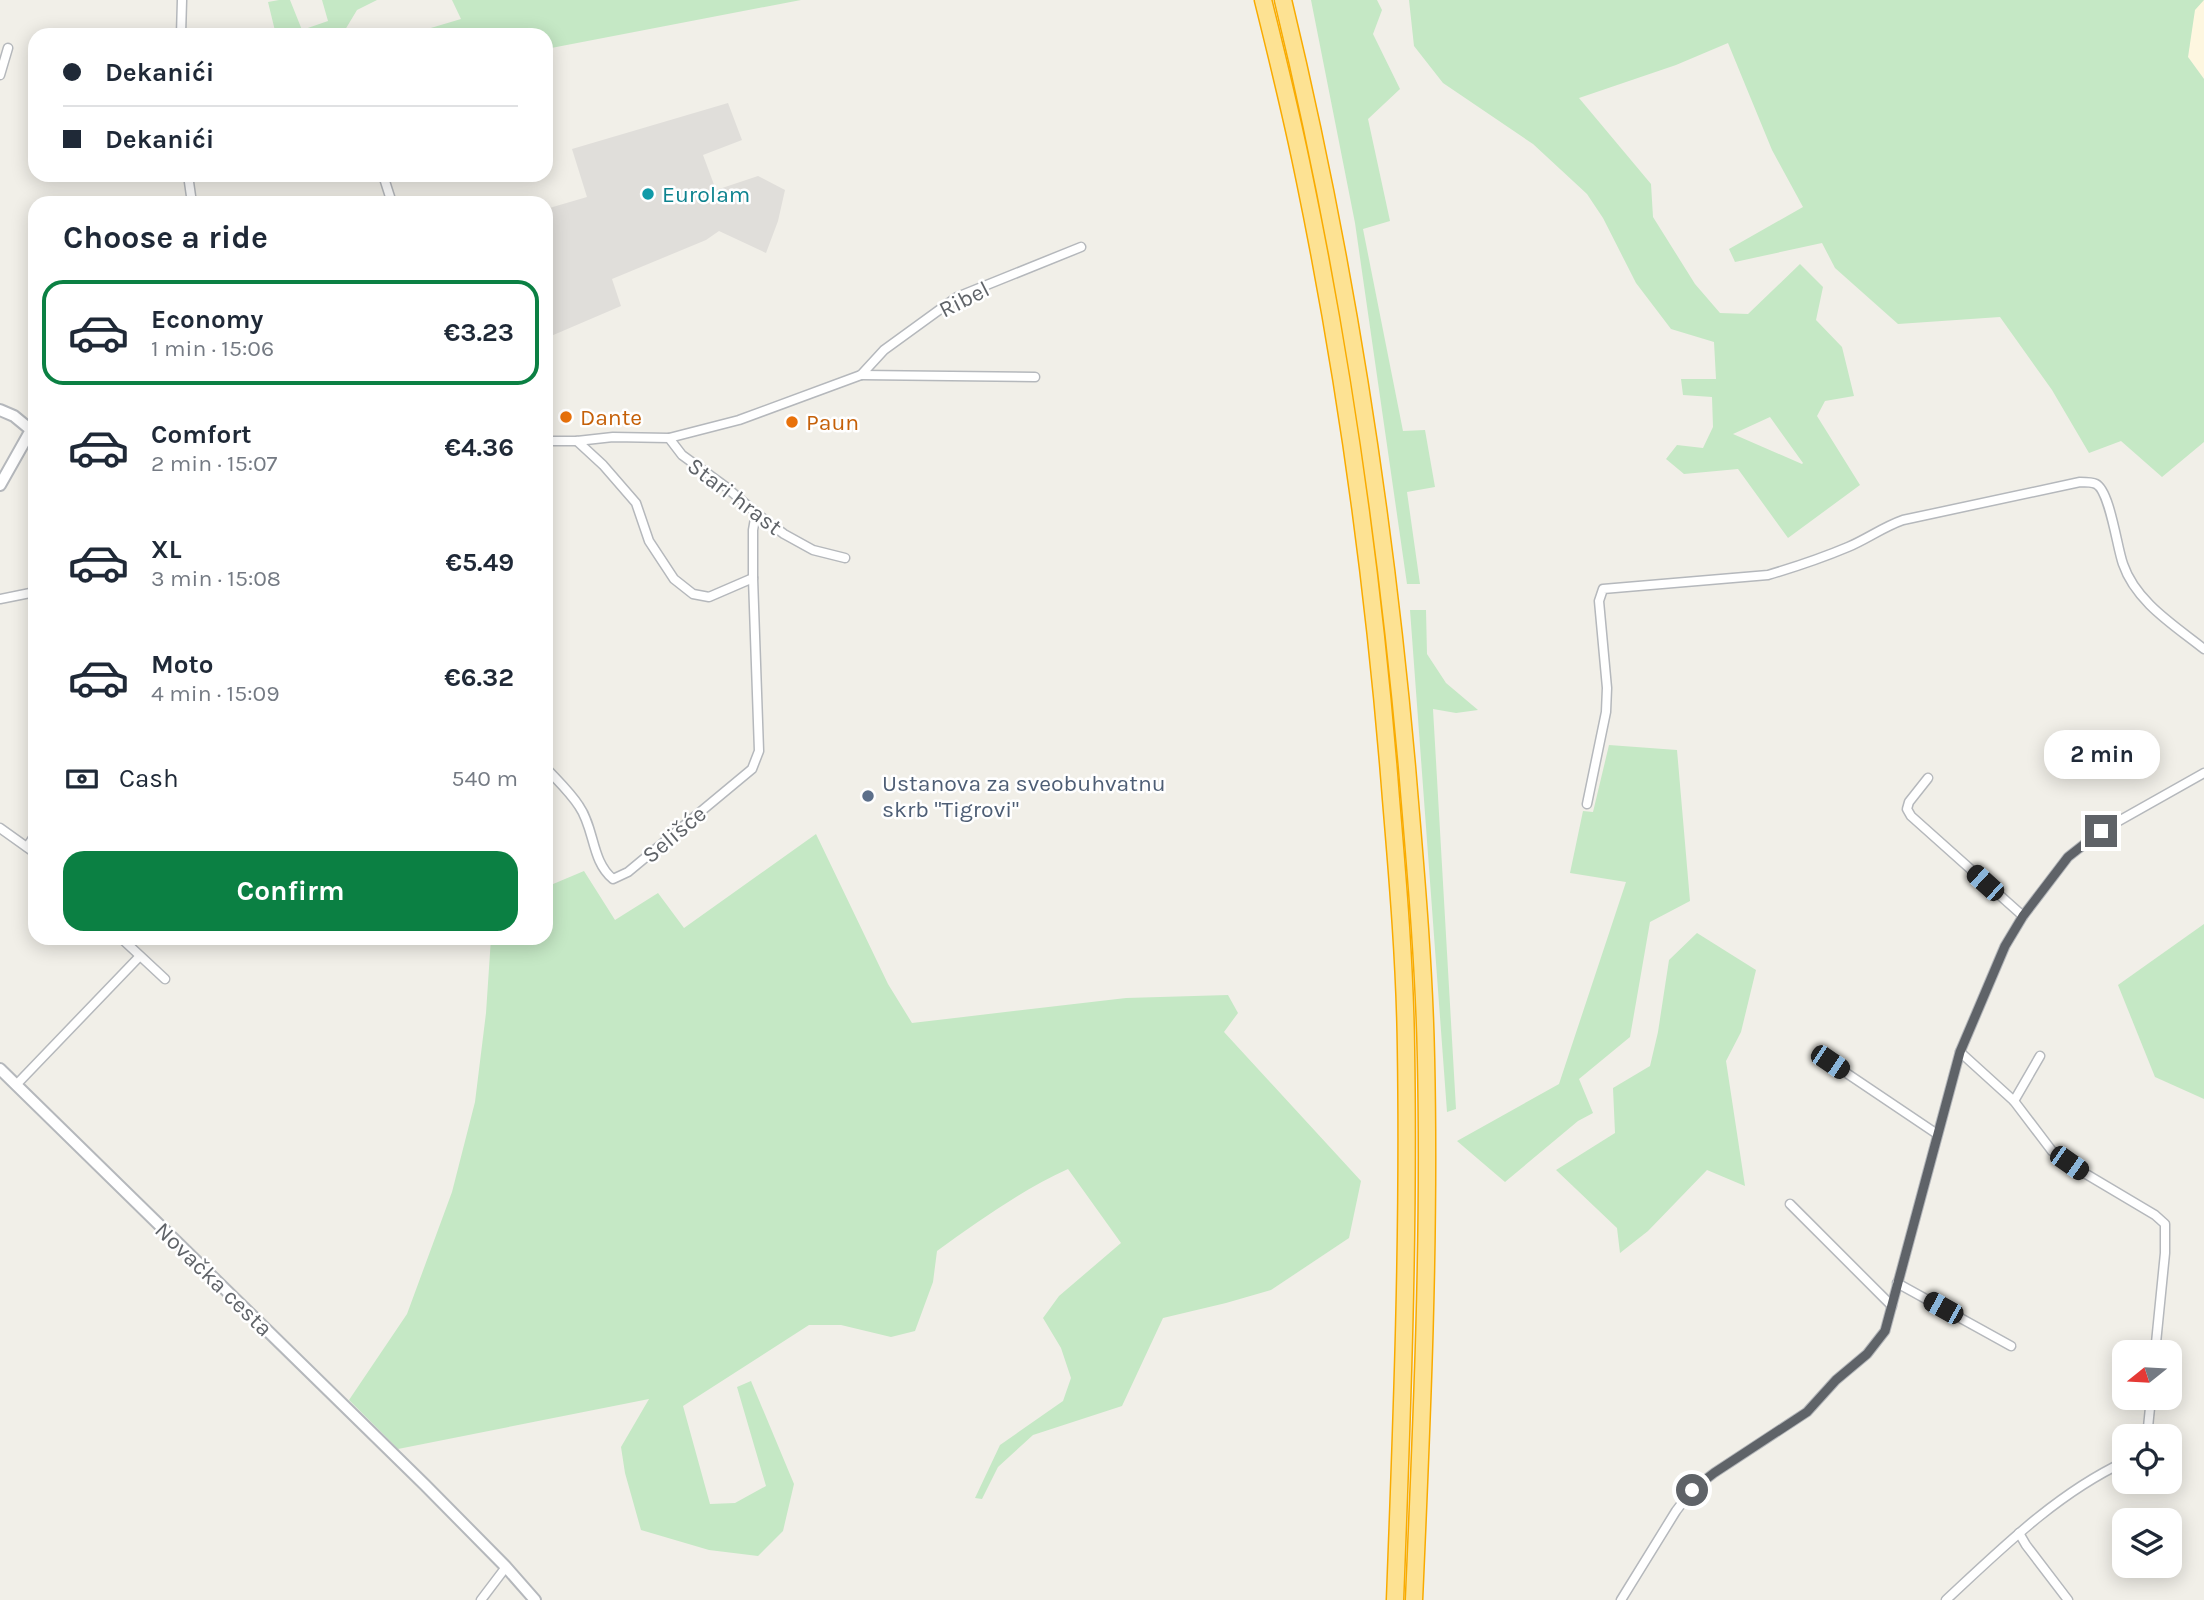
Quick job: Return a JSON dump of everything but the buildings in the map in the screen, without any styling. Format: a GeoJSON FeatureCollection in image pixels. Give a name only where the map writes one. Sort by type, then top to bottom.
{"type":"FeatureCollection","features":[{"type":"Feature","properties":{"kind":"highway"},"geometry":{"type":"LineString","coordinates":[[1263,0],[1305,180],[1342,383],[1370,581],[1386,731],[1399,890],[1406,1048],[1405,1352],[1395,1600]]}},
{"type":"Feature","properties":{"kind":"highway"},"geometry":{"type":"LineString","coordinates":[[1283,0],[1322,177],[1355,347],[1377,491],[1393,618],[1418,898],[1426,1058],[1425,1323],[1414,1600]]}},
{"type":"Feature","properties":{"kind":"street"},"geometry":{"type":"LineString","coordinates":[[181,28],[182,0]]}},
{"type":"Feature","properties":{"kind":"street"},"geometry":{"type":"LineString","coordinates":[[0,75],[8,48]]}},
{"type":"Feature","properties":{"kind":"street","name":"Ribel"},"geometry":{"type":"LineString","coordinates":[[861,375],[884,349],[957,298],[1082,247]]}},
{"type":"Feature","properties":{"kind":"street","name":"Ribel"},"geometry":{"type":"LineString","coordinates":[[669,438],[739,420],[861,375],[1035,377]]}},
{"type":"Feature","properties":{"kind":"street"},"geometry":{"type":"LineString","coordinates":[[0,410],[28,426]]}},
{"type":"Feature","properties":{"kind":"street"},"geometry":{"type":"LineString","coordinates":[[0,485],[28,437]]}},
{"type":"Feature","properties":{"kind":"street","name":"Stari hrast"},"geometry":{"type":"LineString","coordinates":[[553,441],[613,437],[669,438],[682,455],[726,486],[785,534],[813,550],[845,558]]}},
{"type":"Feature","properties":{"kind":"street"},"geometry":{"type":"LineString","coordinates":[[578,441],[636,503],[649,541],[674,579],[693,594],[709,597],[753,578],[753,530],[756,513]]}},
{"type":"Feature","properties":{"kind":"street"},"geometry":{"type":"LineString","coordinates":[[1587,804],[1607,688],[1599,601],[1603,589],[1769,575],[1850,546],[1903,520],[2080,482],[2095,483],[2102,489],[2107,501],[2129,582],[2140,595],[2204,649]]}},
{"type":"Feature","properties":{"kind":"street","name":"Selišće"},"geometry":{"type":"LineString","coordinates":[[553,776],[579,806],[590,828],[597,858],[604,872],[613,879],[628,872],[752,769],[759,751],[753,578]]}},
{"type":"Feature","properties":{"kind":"street"},"geometry":{"type":"LineString","coordinates":[[0,598],[28,593]]}},
{"type":"Feature","properties":{"kind":"street"},"geometry":{"type":"LineString","coordinates":[[1621,1600],[1692,1490],[1807,1412],[1836,1380],[1867,1354],[1885,1331],[1960,1052],[2005,946],[2023,916],[2068,857],[2101,831],[2204,773]]}},
{"type":"Feature","properties":{"kind":"street"},"geometry":{"type":"LineString","coordinates":[[1928,778],[1909,802],[1907,809],[1911,816],[2023,916]]}},
{"type":"Feature","properties":{"kind":"street"},"geometry":{"type":"LineString","coordinates":[[0,828],[27,847]]}},
{"type":"Feature","properties":{"kind":"street"},"geometry":{"type":"LineString","coordinates":[[128,945],[164,979]]}},
{"type":"Feature","properties":{"kind":"street"},"geometry":{"type":"LineString","coordinates":[[16,1085],[139,957]]}},
{"type":"Feature","properties":{"kind":"street"},"geometry":{"type":"LineString","coordinates":[[1960,1052],[2014,1101],[2052,1151],[2155,1215],[2165,1224],[2165,1253],[2156,1340]]}},
{"type":"Feature","properties":{"kind":"street"},"geometry":{"type":"LineString","coordinates":[[2014,1101],[2040,1056]]}},
{"type":"Feature","properties":{"kind":"street"},"geometry":{"type":"LineString","coordinates":[[1830,1062],[1937,1134]]}},
{"type":"Feature","properties":{"kind":"street","name":"Novačka cesta"},"geometry":{"type":"LineString","coordinates":[[0,1069],[429,1490],[536,1600]]}},
{"type":"Feature","properties":{"kind":"street"},"geometry":{"type":"LineString","coordinates":[[1790,1204],[1892,1306]]}},
{"type":"Feature","properties":{"kind":"street"},"geometry":{"type":"LineString","coordinates":[[1898,1283],[2011,1346]]}},
{"type":"Feature","properties":{"kind":"street"},"geometry":{"type":"LineString","coordinates":[[1946,1600],[2043,1513],[2112,1468]]}},
{"type":"Feature","properties":{"kind":"street"},"geometry":{"type":"LineString","coordinates":[[2019,1533],[2068,1600]]}},
{"type":"Feature","properties":{"kind":"street"},"geometry":{"type":"LineString","coordinates":[[481,1600],[506,1567]]}},
{"type":"Feature","properties":{"kind":"shaded area"},"geometry":{"type":"Polygon","coordinates":[[[2195,0],[2204,0],[2204,79],[2188,57],[2195,0]]]}},
{"type":"Feature","properties":{"kind":"shaded area","name":"Eurolam"},"geometry":{"type":"Polygon","coordinates":[[[728,103],[742,140],[703,155],[716,190],[758,176],[785,190],[778,221],[766,253],[719,231],[706,240],[612,279],[621,306],[553,335],[553,207],[587,197],[572,149],[728,103]]]}},
{"type":"Feature","properties":{"kind":"green space"},"geometry":{"type":"Polygon","coordinates":[[[290,0],[301,28],[274,28],[268,2],[290,0]]]}},
{"type":"Feature","properties":{"kind":"green space"},"geometry":{"type":"Polygon","coordinates":[[[322,0],[377,0],[357,10],[346,28],[308,28],[328,21],[322,0]]]}},
{"type":"Feature","properties":{"kind":"green space"},"geometry":{"type":"Polygon","coordinates":[[[452,0],[801,0],[553,48],[553,28],[431,28],[461,19],[452,0]]]}},
{"type":"Feature","properties":{"kind":"green space"},"geometry":{"type":"Polygon","coordinates":[[[1311,0],[1377,0],[1382,10],[1373,34],[1400,89],[1368,119],[1390,221],[1363,229],[1403,431],[1425,430],[1435,487],[1407,492],[1420,584],[1407,584],[1355,223],[1311,0]]]}},
{"type":"Feature","properties":{"kind":"green space"},"geometry":{"type":"Polygon","coordinates":[[[1409,0],[2204,0],[2195,10],[2188,57],[2204,79],[2204,442],[2162,477],[2121,441],[2089,453],[2052,390],[2000,317],[1898,324],[1835,268],[1822,243],[1735,262],[1729,249],[1803,207],[1772,150],[1728,43],[1676,65],[1579,98],[1651,184],[1653,217],[1695,284],[1720,313],[1748,314],[1800,264],[1823,287],[1816,320],[1842,347],[1854,396],[1825,401],[1817,416],[1860,485],[1788,538],[1738,469],[1684,474],[1666,459],[1677,445],[1703,448],[1713,427],[1712,397],[1683,395],[1681,379],[1716,379],[1714,342],[1671,329],[1636,283],[1603,218],[1587,194],[1533,144],[1443,83],[1414,46],[1409,0]],[[1770,417],[1733,434],[1802,464],[1770,417]]]}},
{"type":"Feature","properties":{"kind":"green space"},"geometry":{"type":"Polygon","coordinates":[[[1410,610],[1426,610],[1427,654],[1446,683],[1478,710],[1456,713],[1433,709],[1456,1109],[1447,1112],[1410,610]]]}},
{"type":"Feature","properties":{"kind":"green space"},"geometry":{"type":"Polygon","coordinates":[[[1609,745],[1677,750],[1690,901],[1650,922],[1630,1037],[1579,1079],[1593,1113],[1578,1121],[1505,1182],[1457,1141],[1559,1084],[1626,882],[1570,873],[1583,811],[1593,812],[1609,745]]]}},
{"type":"Feature","properties":{"kind":"green space"},"geometry":{"type":"Polygon","coordinates":[[[816,834],[888,984],[912,1023],[1126,998],[1228,995],[1238,1013],[1224,1032],[1361,1181],[1349,1238],[1271,1290],[1163,1318],[1122,1406],[1033,1435],[998,1467],[982,1499],[975,1498],[1000,1445],[1063,1401],[1071,1378],[1061,1348],[1043,1318],[1059,1296],[1121,1243],[1068,1169],[1034,1186],[937,1251],[933,1282],[915,1331],[891,1337],[841,1325],[809,1325],[683,1406],[710,1504],[735,1503],[766,1486],[737,1387],[751,1381],[794,1484],[783,1531],[758,1556],[709,1550],[641,1530],[625,1473],[621,1447],[649,1399],[398,1449],[349,1400],[407,1314],[452,1192],[475,1102],[486,1013],[491,945],[553,945],[553,884],[584,871],[615,920],[658,893],[684,928],[816,834]]]}},
{"type":"Feature","properties":{"kind":"green space"},"geometry":{"type":"Polygon","coordinates":[[[2204,924],[2204,1099],[2155,1077],[2118,985],[2204,924]]]}},
{"type":"Feature","properties":{"kind":"green space"},"geometry":{"type":"Polygon","coordinates":[[[1697,933],[1756,970],[1741,1032],[1726,1061],[1745,1186],[1707,1170],[1648,1231],[1620,1253],[1617,1228],[1556,1170],[1615,1133],[1613,1088],[1650,1066],[1669,960],[1697,933]]]}},
{"type":"Feature","properties":{"kind":"place","name":"Eurolam"},"geometry":{"type":"Point","coordinates":[648,194]}},
{"type":"Feature","properties":{"kind":"place","name":"Dante"},"geometry":{"type":"Point","coordinates":[566,417]}},
{"type":"Feature","properties":{"kind":"place","name":"Paun"},"geometry":{"type":"Point","coordinates":[792,422]}},
{"type":"Feature","properties":{"kind":"place","name":"Ustanova za sveobuhvatnu skrb \"Tigrovi\""},"geometry":{"type":"Point","coordinates":[868,796]}},
{"type":"Feature","properties":{"kind":"route"},"geometry":{"type":"LineString","coordinates":[[1692,1490],[1807,1412],[1836,1380],[1867,1354],[1885,1331],[1960,1052],[2005,946],[2023,916],[2068,857],[2101,831]]}}]}
